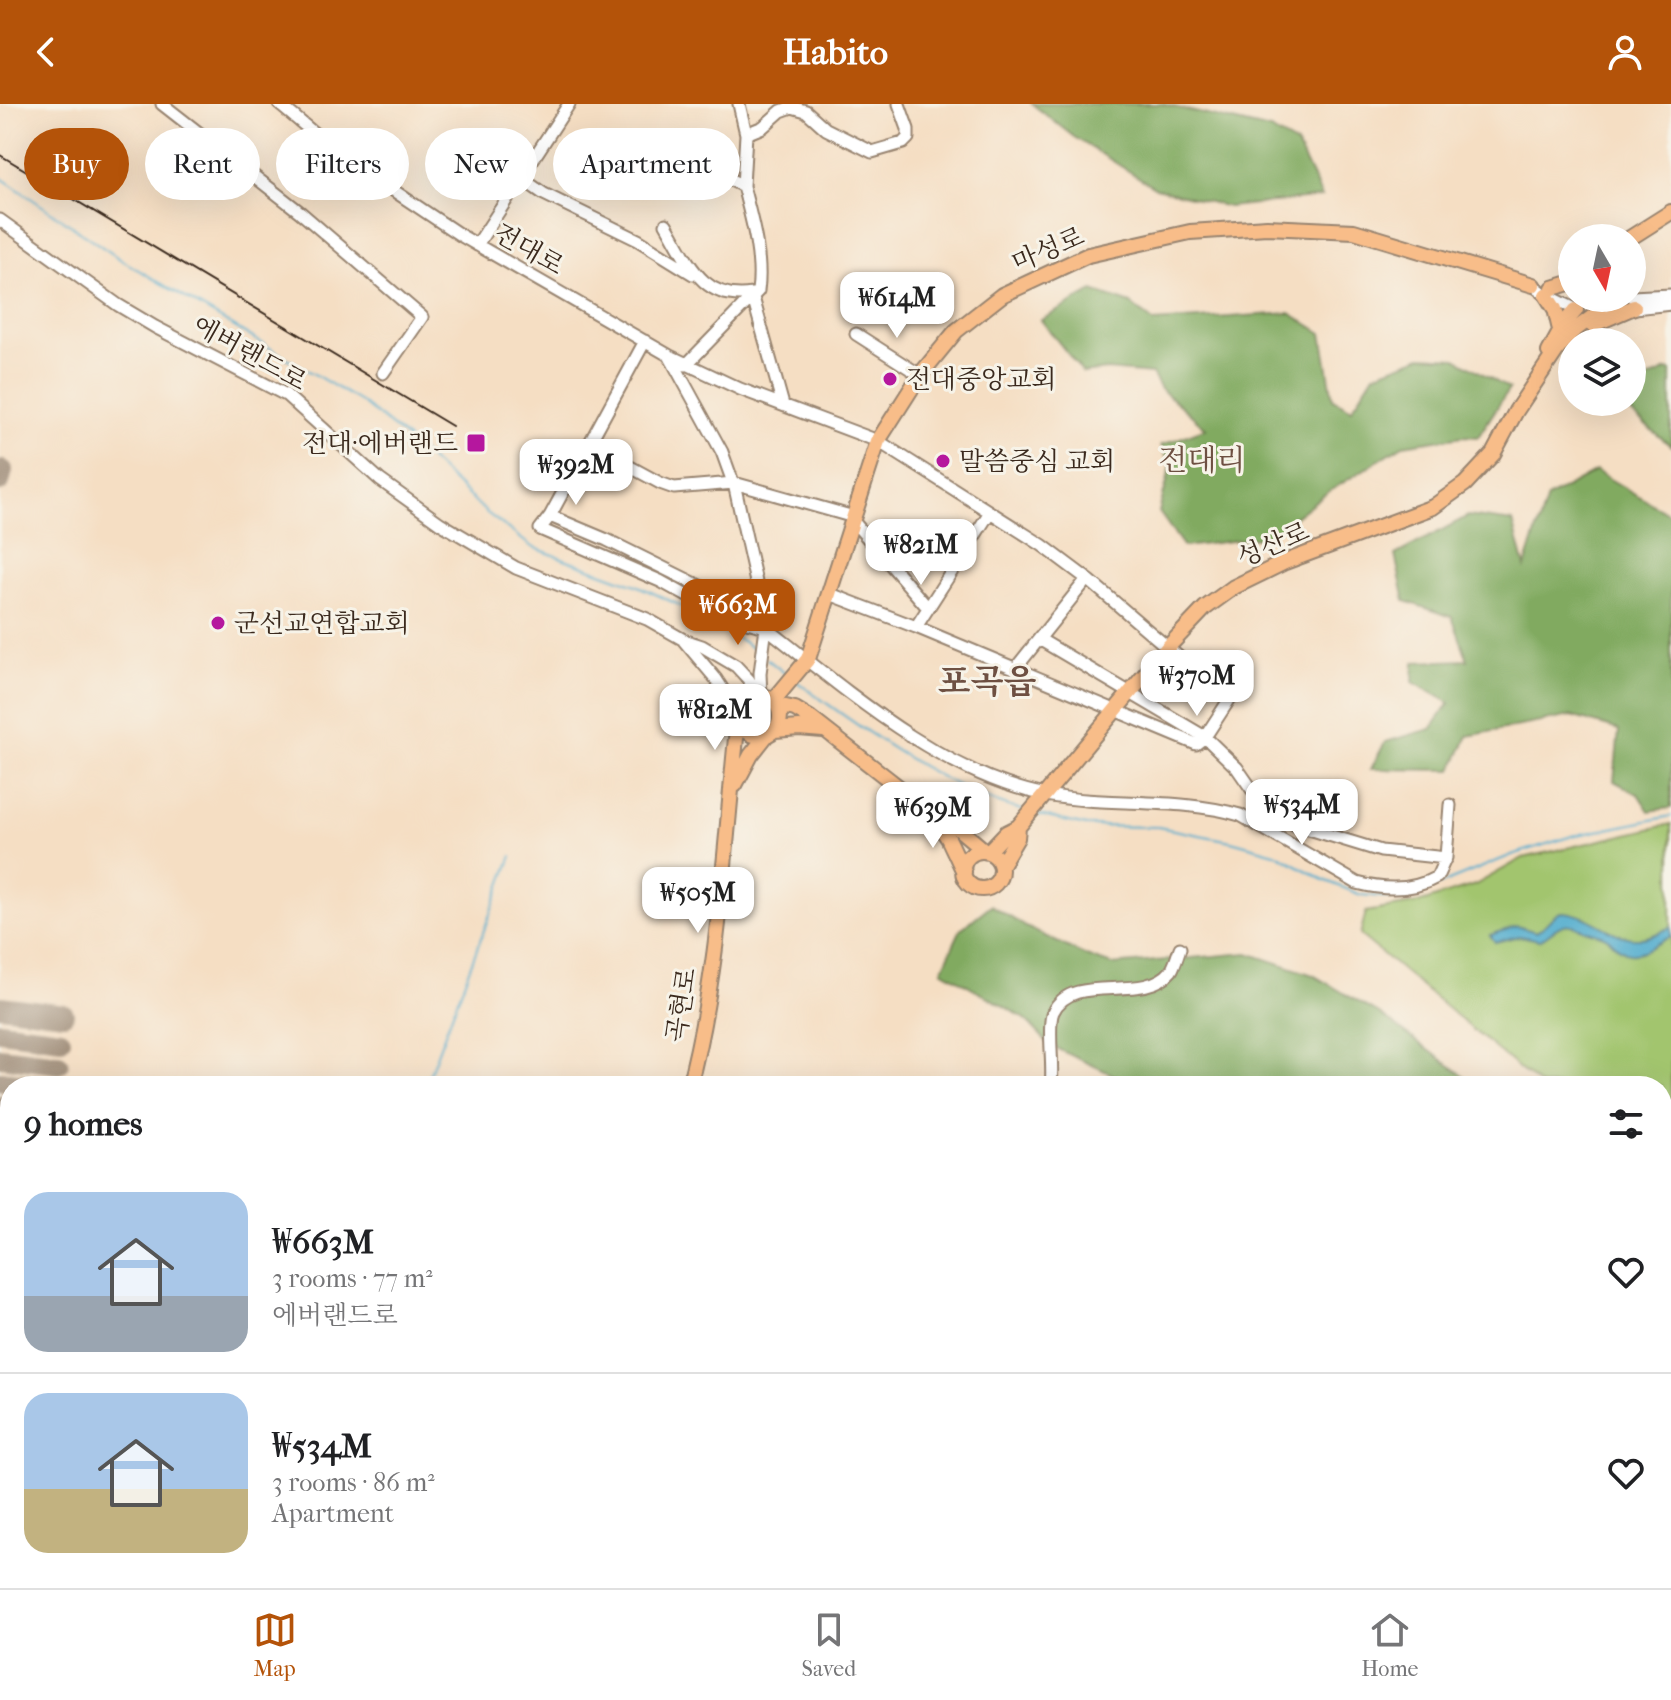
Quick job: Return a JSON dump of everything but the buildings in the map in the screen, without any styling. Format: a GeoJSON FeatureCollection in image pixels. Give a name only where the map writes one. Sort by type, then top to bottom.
{"type":"FeatureCollection","features":[{"type":"Feature","properties":{"kind":"main road"},"geometry":{"type":"LineString","coordinates":[[1646,228],[1671,212]]}},
{"type":"Feature","properties":{"kind":"main road"},"geometry":{"type":"LineString","coordinates":[[1646,232],[1654,223]]}},
{"type":"Feature","properties":{"kind":"main road","name":"마성로"},"geometry":{"type":"LineString","coordinates":[[806,662],[878,441],[920,375],[956,331],[1002,295],[1088,255],[1190,232],[1267,227],[1354,231],[1533,285]]}},
{"type":"Feature","properties":{"kind":"main road"},"geometry":{"type":"LineString","coordinates":[[1558,287],[1549,291],[1560,328]]}},
{"type":"Feature","properties":{"kind":"main road"},"geometry":{"type":"LineString","coordinates":[[1544,367],[1594,312]]}},
{"type":"Feature","properties":{"kind":"main road"},"geometry":{"type":"LineString","coordinates":[[1556,351],[1615,312]]}},
{"type":"Feature","properties":{"kind":"main road"},"geometry":{"type":"LineString","coordinates":[[1544,367],[1558,335]]}},
{"type":"Feature","properties":{"kind":"main road","name":"성산로"},"geometry":{"type":"LineString","coordinates":[[1018,827],[1168,647],[1205,608],[1234,587],[1285,562],[1433,507],[1465,484],[1493,454],[1544,367]]}},
{"type":"Feature","properties":{"kind":"main road"},"geometry":{"type":"LineString","coordinates":[[806,662],[770,698],[745,703],[741,720],[754,736],[799,728],[823,730]]}},
{"type":"Feature","properties":{"kind":"main road"},"geometry":{"type":"LineString","coordinates":[[733,789],[751,755],[771,733],[780,715],[770,698]]}},
{"type":"Feature","properties":{"kind":"main road","name":"에버랜드로"},"geometry":{"type":"LineString","coordinates":[[770,698],[795,709],[929,811],[953,824],[986,852]]}},
{"type":"Feature","properties":{"kind":"main road","name":"곡현로"},"geometry":{"type":"LineString","coordinates":[[692,1076],[721,907],[736,738],[741,720]]}},
{"type":"Feature","properties":{"kind":"main road"},"geometry":{"type":"LineString","coordinates":[[929,811],[948,838],[969,883],[974,887],[989,887],[999,878],[1001,865],[1017,838],[1018,827]]}},
{"type":"Feature","properties":{"kind":"main road"},"geometry":{"type":"LineString","coordinates":[[986,852],[1006,833],[1018,827]]}},
{"type":"Feature","properties":{"kind":"main road"},"geometry":{"type":"LineString","coordinates":[[964,872],[964,865],[972,854],[986,852],[996,857],[1001,865]]}},
{"type":"Feature","properties":{"kind":"street"},"geometry":{"type":"LineString","coordinates":[[162,104],[300,212],[422,317],[383,373]]}},
{"type":"Feature","properties":{"kind":"street","name":"전대로"},"geometry":{"type":"LineString","coordinates":[[279,104],[323,143],[477,245],[686,365],[878,441],[1042,545],[1087,579],[1229,700],[1205,737]]}},
{"type":"Feature","properties":{"kind":"street"},"geometry":{"type":"LineString","coordinates":[[537,153],[569,104]]}},
{"type":"Feature","properties":{"kind":"street"},"geometry":{"type":"LineString","coordinates":[[537,188],[638,240],[697,276],[716,292],[734,297],[752,294],[758,291],[758,272],[743,186],[746,134],[739,104]]}},
{"type":"Feature","properties":{"kind":"street"},"geometry":{"type":"LineString","coordinates":[[746,134],[763,127],[781,111],[792,107],[806,111],[826,129],[872,152],[903,143],[908,138],[899,104]]}},
{"type":"Feature","properties":{"kind":"street"},"geometry":{"type":"LineString","coordinates":[[477,245],[507,200]]}},
{"type":"Feature","properties":{"kind":"street","name":"에버랜드로"},"geometry":{"type":"LineString","coordinates":[[0,220],[118,305],[286,395],[380,480],[440,523],[516,568],[647,619],[684,640],[702,646],[736,666],[770,698]]}},
{"type":"Feature","properties":{"kind":"street"},"geometry":{"type":"LineString","coordinates":[[666,224],[697,276]]}},
{"type":"Feature","properties":{"kind":"street"},"geometry":{"type":"LineString","coordinates":[[1533,285],[1558,296]]}},
{"type":"Feature","properties":{"kind":"street"},"geometry":{"type":"LineString","coordinates":[[1549,291],[1558,291]]}},
{"type":"Feature","properties":{"kind":"street"},"geometry":{"type":"LineString","coordinates":[[686,365],[752,294]]}},
{"type":"Feature","properties":{"kind":"street"},"geometry":{"type":"LineString","coordinates":[[752,294],[783,405]]}},
{"type":"Feature","properties":{"kind":"street"},"geometry":{"type":"LineString","coordinates":[[1646,300],[1671,295]]}},
{"type":"Feature","properties":{"kind":"street"},"geometry":{"type":"LineString","coordinates":[[1646,303],[1671,304]]}},
{"type":"Feature","properties":{"kind":"street"},"geometry":{"type":"LineString","coordinates":[[856,334],[920,375]]}},
{"type":"Feature","properties":{"kind":"street"},"geometry":{"type":"LineString","coordinates":[[645,341],[572,480],[540,529],[660,581],[723,616],[765,632]]}},
{"type":"Feature","properties":{"kind":"street"},"geometry":{"type":"LineString","coordinates":[[670,356],[722,452],[734,483],[765,632],[760,673],[770,698]]}},
{"type":"Feature","properties":{"kind":"street"},"geometry":{"type":"LineString","coordinates":[[590,445],[674,488],[734,483],[853,519],[928,608]]}},
{"type":"Feature","properties":{"kind":"street"},"geometry":{"type":"LineString","coordinates":[[916,627],[990,512]]}},
{"type":"Feature","properties":{"kind":"street"},"geometry":{"type":"LineString","coordinates":[[550,516],[607,540],[732,602],[765,632],[909,736],[992,780],[1043,798],[1213,808],[1240,815],[1357,883],[1374,887],[1413,887],[1437,877],[1446,858],[1450,805]]}},
{"type":"Feature","properties":{"kind":"street"},"geometry":{"type":"LineString","coordinates":[[1015,669],[1087,579]]}},
{"type":"Feature","properties":{"kind":"street"},"geometry":{"type":"LineString","coordinates":[[830,594],[1196,744],[1205,737]]}},
{"type":"Feature","properties":{"kind":"street"},"geometry":{"type":"LineString","coordinates":[[1039,639],[1205,737],[1237,768],[1253,791],[1296,825],[1340,841],[1381,851],[1446,858]]}},
{"type":"Feature","properties":{"kind":"street"},"geometry":{"type":"LineString","coordinates":[[684,640],[716,679],[741,720]]}},
{"type":"Feature","properties":{"kind":"street"},"geometry":{"type":"LineString","coordinates":[[1251,822],[1269,806]]}},
{"type":"Feature","properties":{"kind":"street"},"geometry":{"type":"LineString","coordinates":[[1053,1076],[1052,1013],[1063,999],[1083,990],[1111,990],[1152,984],[1171,971],[1180,948]]}},
{"type":"Feature","properties":{"kind":"green space"},"geometry":{"type":"Polygon","coordinates":[[[1032,104],[1162,104],[1270,130],[1297,145],[1322,197],[1228,207],[1156,188],[1074,137],[1032,104]]]}},
{"type":"Feature","properties":{"kind":"green space"},"geometry":{"type":"Polygon","coordinates":[[[1093,291],[1131,304],[1153,322],[1290,313],[1322,333],[1333,399],[1352,409],[1374,374],[1422,356],[1456,358],[1509,389],[1478,437],[1463,436],[1403,445],[1322,496],[1270,536],[1184,547],[1159,512],[1171,466],[1161,445],[1206,428],[1161,389],[1152,374],[1107,370],[1083,373],[1041,320],[1093,291]]]}},
{"type":"Feature","properties":{"kind":"green space"},"geometry":{"type":"Polygon","coordinates":[[[1671,371],[1671,446],[1635,416],[1646,416],[1646,380],[1671,371]]]}},
{"type":"Feature","properties":{"kind":"green space"},"geometry":{"type":"Polygon","coordinates":[[[1596,471],[1671,515],[1671,808],[1649,811],[1638,794],[1614,781],[1619,730],[1571,716],[1468,736],[1452,770],[1371,769],[1385,742],[1431,729],[1450,703],[1413,682],[1414,662],[1468,660],[1452,617],[1405,601],[1395,555],[1468,516],[1513,522],[1525,567],[1547,498],[1596,471]]]}},
{"type":"Feature","properties":{"kind":"green space"},"geometry":{"type":"Polygon","coordinates":[[[1671,824],[1671,1076],[1528,1076],[1360,935],[1366,912],[1418,903],[1475,885],[1523,858],[1671,824]]]}},
{"type":"Feature","properties":{"kind":"green space"},"geometry":{"type":"Polygon","coordinates":[[[991,905],[1026,927],[1112,965],[1248,953],[1313,975],[1381,1015],[1464,1076],[1116,1076],[1051,1046],[1024,1018],[942,970],[961,929],[991,905]]]}},
{"type":"Feature","properties":{"kind":"water"},"geometry":{"type":"Polygon","coordinates":[[[1561,912],[1582,916],[1610,931],[1630,937],[1648,937],[1671,927],[1671,937],[1641,952],[1630,953],[1621,950],[1604,936],[1570,925],[1561,926],[1540,940],[1519,936],[1495,942],[1490,935],[1517,926],[1536,932],[1561,912]]]}},
{"type":"Feature","properties":{"kind":"waterway"},"geometry":{"type":"LineString","coordinates":[[0,177],[120,259],[361,402],[411,442],[487,513],[532,547],[636,585],[677,604],[759,653]]}},
{"type":"Feature","properties":{"kind":"waterway"},"geometry":{"type":"LineString","coordinates":[[767,659],[787,675]]}},
{"type":"Feature","properties":{"kind":"waterway"},"geometry":{"type":"LineString","coordinates":[[796,681],[876,738],[936,774],[996,802],[1025,811]]}},
{"type":"Feature","properties":{"kind":"waterway"},"geometry":{"type":"LineString","coordinates":[[1035,814],[1086,826],[1158,827],[1231,841],[1275,853],[1324,880],[1361,895],[1394,898],[1429,889],[1512,855],[1572,836],[1671,816]]}},
{"type":"Feature","properties":{"kind":"waterway"},"geometry":{"type":"LineString","coordinates":[[429,1076],[512,856]]}},
{"type":"Feature","properties":{"kind":"taxiway"},"geometry":{"type":"LineString","coordinates":[[0,482],[3,470]]}},
{"type":"Feature","properties":{"kind":"taxiway"},"geometry":{"type":"LineString","coordinates":[[0,1006],[64,1014]]}},
{"type":"Feature","properties":{"kind":"taxiway"},"geometry":{"type":"LineString","coordinates":[[0,1031],[61,1039]]}},
{"type":"Feature","properties":{"kind":"taxiway"},"geometry":{"type":"LineString","coordinates":[[0,1057],[59,1064]]}},
{"type":"Feature","properties":{"kind":"tram line"},"geometry":{"type":"LineString","coordinates":[[0,155],[452,426]]}},
{"type":"Feature","properties":{"kind":"place","name":"전대중앙교회"},"geometry":{"type":"Point","coordinates":[890,379]}},
{"type":"Feature","properties":{"kind":"place","name":"전대·에버랜드"},"geometry":{"type":"Point","coordinates":[476,443]}},
{"type":"Feature","properties":{"kind":"place","name":"말씀중심 교회"},"geometry":{"type":"Point","coordinates":[943,461]}},
{"type":"Feature","properties":{"kind":"place","name":"군선교연합교회"},"geometry":{"type":"Point","coordinates":[218,623]}},
{"type":"Feature","properties":{"kind":"district","name":"전대리"},"geometry":{"type":"Point","coordinates":[1202,460]}},
{"type":"Feature","properties":{"kind":"district","name":"포곡읍"},"geometry":{"type":"Point","coordinates":[987,681]}}]}
